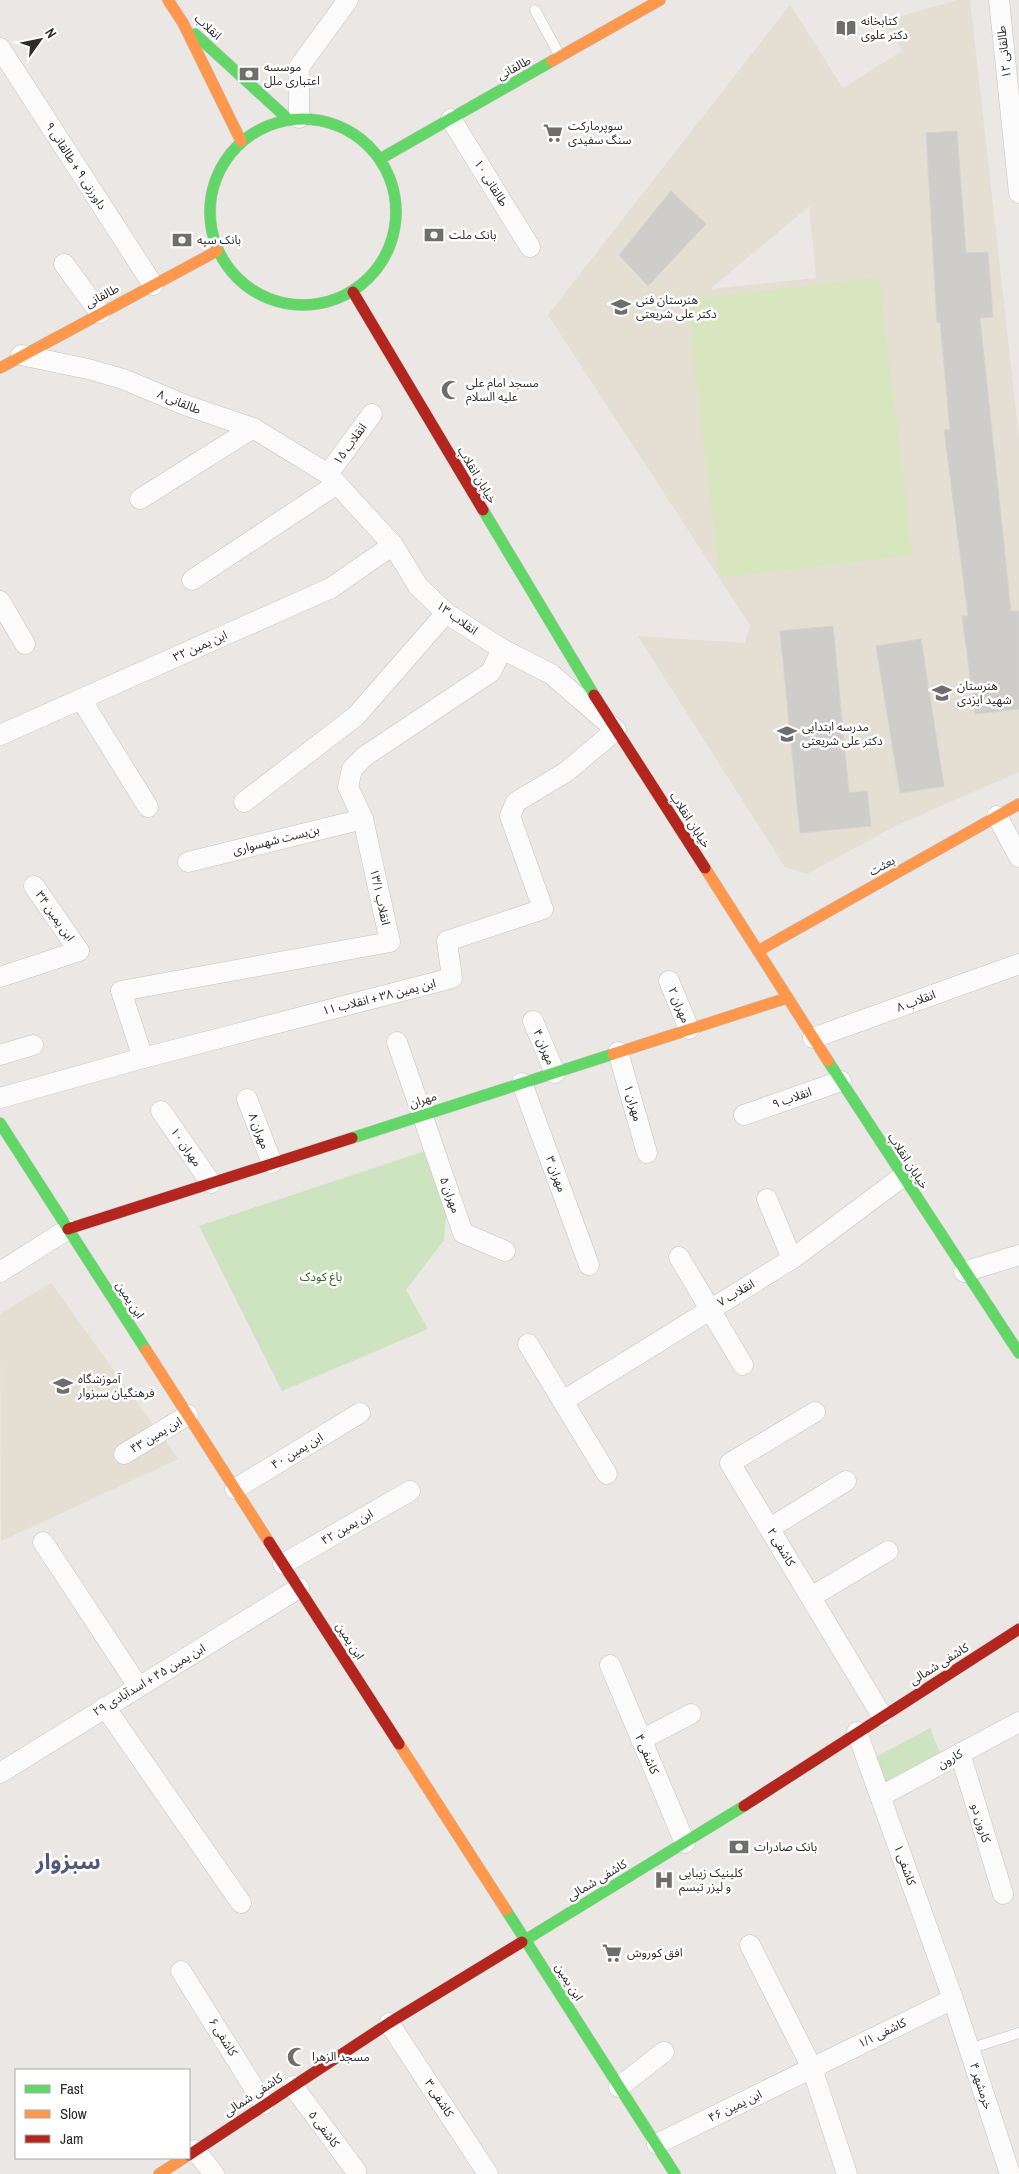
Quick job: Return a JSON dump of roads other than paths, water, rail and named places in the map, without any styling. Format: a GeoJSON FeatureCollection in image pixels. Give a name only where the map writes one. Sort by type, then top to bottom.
{"type":"FeatureCollection","features":[{"type":"Feature","properties":{"kind":"main road"},"geometry":{"type":"LineString","coordinates":[[168,0],[183,23]]}},
{"type":"Feature","properties":{"kind":"main road","name":"طالقانی"},"geometry":{"type":"LineString","coordinates":[[380,159],[660,0]]}},
{"type":"Feature","properties":{"kind":"main road","name":"انقلاب"},"geometry":{"type":"LineString","coordinates":[[183,23],[294,119]]}},
{"type":"Feature","properties":{"kind":"main road","name":"انقلاب"},"geometry":{"type":"LineString","coordinates":[[183,23],[241,141]]}},
{"type":"Feature","properties":{"kind":"main road"},"geometry":{"type":"LineString","coordinates":[[294,119],[323,120],[345,128],[365,141],[380,159],[395,194],[395,232],[380,266],[353,292],[316,306],[276,302],[241,283],[217,251],[211,232],[209,212],[211,192],[222,164],[241,141],[263,127],[294,119]]}},
{"type":"Feature","properties":{"kind":"main road","name":"طالقانی"},"geometry":{"type":"LineString","coordinates":[[0,368],[217,251]]}},
{"type":"Feature","properties":{"kind":"main road","name":"خیابان انقلاب"},"geometry":{"type":"LineString","coordinates":[[353,292],[616,730],[902,1177],[1019,1353]]}},
{"type":"Feature","properties":{"kind":"main road","name":"بعثت"},"geometry":{"type":"LineString","coordinates":[[758,951],[1019,804]]}},
{"type":"Feature","properties":{"kind":"main road","name":"مهران"},"geometry":{"type":"LineString","coordinates":[[68,1229],[788,998]]}},
{"type":"Feature","properties":{"kind":"main road","name":"ابن یمین"},"geometry":{"type":"LineString","coordinates":[[0,1123],[675,2174]]}},
{"type":"Feature","properties":{"kind":"main road","name":"کاشفی شمالی"},"geometry":{"type":"LineString","coordinates":[[190,2153],[390,2023],[685,1843],[1019,1629]]}},
{"type":"Feature","properties":{"kind":"main road","name":"کاشفی شمالی"},"geometry":{"type":"LineString","coordinates":[[160,2174],[182,2159]]}},
{"type":"Feature","properties":{"kind":"street"},"geometry":{"type":"LineString","coordinates":[[294,119],[299,68],[348,0]]}},
{"type":"Feature","properties":{"kind":"street","name":"طالقانی ۱۲"},"geometry":{"type":"LineString","coordinates":[[999,0],[1019,193]]}},
{"type":"Feature","properties":{"kind":"street","name":"داورزنی ۹ + طالقانی ۹"},"geometry":{"type":"LineString","coordinates":[[0,48],[153,285]]}},
{"type":"Feature","properties":{"kind":"street","name":"طالقانی ۱۰"},"geometry":{"type":"LineString","coordinates":[[452,119],[530,247]]}},
{"type":"Feature","properties":{"kind":"street"},"geometry":{"type":"LineString","coordinates":[[64,264],[100,313]]}},
{"type":"Feature","properties":{"kind":"street","name":"طالقانی ۸"},"geometry":{"type":"LineString","coordinates":[[21,355],[123,378],[185,405],[253,428],[333,479]]}},
{"type":"Feature","properties":{"kind":"street","name":"انقلاب ۱۵"},"geometry":{"type":"LineString","coordinates":[[333,479],[372,414]]}},
{"type":"Feature","properties":{"kind":"street"},"geometry":{"type":"LineString","coordinates":[[140,499],[253,428]]}},
{"type":"Feature","properties":{"kind":"street"},"geometry":{"type":"LineString","coordinates":[[192,580],[333,479]]}},
{"type":"Feature","properties":{"kind":"street","name":"انقلاب ۱۳"},"geometry":{"type":"LineString","coordinates":[[333,479],[393,545],[418,586],[446,613],[502,649],[551,674],[616,730]]}},
{"type":"Feature","properties":{"kind":"street","name":"ابن یمین ۳۲"},"geometry":{"type":"LineString","coordinates":[[0,735],[331,588],[393,545]]}},
{"type":"Feature","properties":{"kind":"street"},"geometry":{"type":"LineString","coordinates":[[0,601],[25,644]]}},
{"type":"Feature","properties":{"kind":"street"},"geometry":{"type":"LineString","coordinates":[[244,802],[356,716],[446,613]]}},
{"type":"Feature","properties":{"kind":"street","name":"انقلاب ۱۳/۱"},"geometry":{"type":"LineString","coordinates":[[143,1058],[122,991],[390,942],[363,819],[348,787],[352,769],[366,756],[491,672],[502,649]]}},
{"type":"Feature","properties":{"kind":"street"},"geometry":{"type":"LineString","coordinates":[[81,699],[148,807]]}},
{"type":"Feature","properties":{"kind":"street","name":"ابن یمین ۳۸ + انقلاب ۱۱"},"geometry":{"type":"LineString","coordinates":[[0,1098],[143,1058],[452,978],[447,941],[544,909],[510,816],[516,802],[566,772],[616,730]]}},
{"type":"Feature","properties":{"kind":"street"},"geometry":{"type":"LineString","coordinates":[[997,816],[1019,857]]}},
{"type":"Feature","properties":{"kind":"street","name":"بن‌بست شهسواری"},"geometry":{"type":"LineString","coordinates":[[188,862],[363,819]]}},
{"type":"Feature","properties":{"kind":"street","name":"ابن یمین ۳۴"},"geometry":{"type":"LineString","coordinates":[[0,977],[79,951],[34,886]]}},
{"type":"Feature","properties":{"kind":"street","name":"انقلاب ۸"},"geometry":{"type":"LineString","coordinates":[[814,1038],[1019,964]]}},
{"type":"Feature","properties":{"kind":"street","name":"مهران ۲"},"geometry":{"type":"LineString","coordinates":[[669,981],[690,1029]]}},
{"type":"Feature","properties":{"kind":"street","name":"مهران ۴"},"geometry":{"type":"LineString","coordinates":[[533,1021],[555,1073]]}},
{"type":"Feature","properties":{"kind":"street","name":"مهران ۵"},"geometry":{"type":"LineString","coordinates":[[397,1042],[463,1232],[505,1250]]}},
{"type":"Feature","properties":{"kind":"street"},"geometry":{"type":"LineString","coordinates":[[0,1055],[33,1045]]}},
{"type":"Feature","properties":{"kind":"street","name":"مهران ۱"},"geometry":{"type":"LineString","coordinates":[[618,1052],[647,1153]]}},
{"type":"Feature","properties":{"kind":"street","name":"انقلاب ۹"},"geometry":{"type":"LineString","coordinates":[[744,1115],[840,1081]]}},
{"type":"Feature","properties":{"kind":"street","name":"مهران ۳"},"geometry":{"type":"LineString","coordinates":[[522,1083],[590,1265]]}},
{"type":"Feature","properties":{"kind":"street","name":"مهران ۸"},"geometry":{"type":"LineString","coordinates":[[247,1099],[272,1163]]}},
{"type":"Feature","properties":{"kind":"street","name":"مهران ۱۰"},"geometry":{"type":"LineString","coordinates":[[161,1111],[211,1183]]}},
{"type":"Feature","properties":{"kind":"street","name":"انقلاب ۷"},"geometry":{"type":"LineString","coordinates":[[563,1402],[792,1259],[902,1177]]}},
{"type":"Feature","properties":{"kind":"street"},"geometry":{"type":"LineString","coordinates":[[767,1199],[792,1259]]}},
{"type":"Feature","properties":{"kind":"street"},"geometry":{"type":"LineString","coordinates":[[0,1272],[68,1229]]}},
{"type":"Feature","properties":{"kind":"street"},"geometry":{"type":"LineString","coordinates":[[964,1272],[1019,1255]]}},
{"type":"Feature","properties":{"kind":"street"},"geometry":{"type":"LineString","coordinates":[[680,1257],[743,1365]]}},
{"type":"Feature","properties":{"kind":"street"},"geometry":{"type":"LineString","coordinates":[[528,1344],[607,1474]]}},
{"type":"Feature","properties":{"kind":"street","name":"کاشفی ۲"},"geometry":{"type":"LineString","coordinates":[[815,1412],[730,1463],[882,1716]]}},
{"type":"Feature","properties":{"kind":"street","name":"ابن یمین ۴۰"},"geometry":{"type":"LineString","coordinates":[[235,1488],[360,1413]]}},
{"type":"Feature","properties":{"kind":"street","name":"ابن یمین ۴۳"},"geometry":{"type":"LineString","coordinates":[[124,1454],[188,1415]]}},
{"type":"Feature","properties":{"kind":"street"},"geometry":{"type":"LineString","coordinates":[[770,1528],[846,1481]]}},
{"type":"Feature","properties":{"kind":"street","name":"ابن یمین ۴۲"},"geometry":{"type":"LineString","coordinates":[[283,1564],[410,1491]]}},
{"type":"Feature","properties":{"kind":"street"},"geometry":{"type":"LineString","coordinates":[[43,1542],[138,1686]]}},
{"type":"Feature","properties":{"kind":"street"},"geometry":{"type":"LineString","coordinates":[[811,1597],[888,1551]]}},
{"type":"Feature","properties":{"kind":"street","name":"ابن یمین ۴۵ + اسدآبادی ۲۹"},"geometry":{"type":"LineString","coordinates":[[0,1773],[105,1706],[299,1588]]}},
{"type":"Feature","properties":{"kind":"street","name":"کاشفی ۴"},"geometry":{"type":"LineString","coordinates":[[610,1665],[685,1843]]}},
{"type":"Feature","properties":{"kind":"street"},"geometry":{"type":"LineString","coordinates":[[105,1706],[241,1903]]}},
{"type":"Feature","properties":{"kind":"street"},"geometry":{"type":"LineString","coordinates":[[641,1740],[691,1714]]}},
{"type":"Feature","properties":{"kind":"street","name":"کارون"},"geometry":{"type":"LineString","coordinates":[[881,1796],[1019,1722]]}},
{"type":"Feature","properties":{"kind":"street","name":"کاشفی ۱"},"geometry":{"type":"LineString","coordinates":[[857,1732],[953,1999]]}},
{"type":"Feature","properties":{"kind":"street","name":"کارون دو"},"geometry":{"type":"LineString","coordinates":[[960,1753],[1003,1894]]}},
{"type":"Feature","properties":{"kind":"street"},"geometry":{"type":"LineString","coordinates":[[750,1945],[812,2068],[847,2174]]}},
{"type":"Feature","properties":{"kind":"street","name":"کاشفی ۶"},"geometry":{"type":"LineString","coordinates":[[181,1971],[264,2104]]}},
{"type":"Feature","properties":{"kind":"street","name":"خرمشهر ۴"},"geometry":{"type":"LineString","coordinates":[[953,1999],[1010,2174]]}},
{"type":"Feature","properties":{"kind":"street","name":"کاشفی ۱/۱"},"geometry":{"type":"LineString","coordinates":[[812,2068],[953,1999]]}},
{"type":"Feature","properties":{"kind":"street","name":"کاشفی ۳"},"geometry":{"type":"LineString","coordinates":[[390,2023],[488,2174]]}},
{"type":"Feature","properties":{"kind":"street"},"geometry":{"type":"LineString","coordinates":[[619,2087],[664,2052]]}},
{"type":"Feature","properties":{"kind":"street","name":"ابن یمین ۴۶"},"geometry":{"type":"LineString","coordinates":[[657,2144],[812,2068]]}},
{"type":"Feature","properties":{"kind":"street","name":"کاشفی ۵"},"geometry":{"type":"LineString","coordinates":[[293,2086],[356,2171]]}},
{"type":"Feature","properties":{"kind":"street"},"geometry":{"type":"LineString","coordinates":[[190,2155],[214,2174]]}},
{"type":"Feature","properties":{"kind":"lane"},"geometry":{"type":"LineString","coordinates":[[534,10],[561,57]]}},
{"type":"Feature","properties":{"kind":"lane"},"geometry":{"type":"LineString","coordinates":[[969,2049],[1019,2033]]}},
{"type":"Feature","properties":{"kind":"place","name":"کتابخانه دکتر علوی"},"geometry":{"type":"Point","coordinates":[846,28]}},
{"type":"Feature","properties":{"kind":"place","name":"موسسه اعتباری ملل"},"geometry":{"type":"Point","coordinates":[249,74]}},
{"type":"Feature","properties":{"kind":"place","name":"سوپرمارکت سنگ سفیدی"},"geometry":{"type":"Point","coordinates":[553,133]}},
{"type":"Feature","properties":{"kind":"place","name":"بانک ملت"},"geometry":{"type":"Point","coordinates":[434,235]}},
{"type":"Feature","properties":{"kind":"place","name":"بانک سپه"},"geometry":{"type":"Point","coordinates":[182,240]}},
{"type":"Feature","properties":{"kind":"place","name":"هنرستان فنی دکتر علی شریعتی"},"geometry":{"type":"Point","coordinates":[621,307]}},
{"type":"Feature","properties":{"kind":"place","name":"مسجد امام علی علیه السلام"},"geometry":{"type":"Point","coordinates":[451,390]}},
{"type":"Feature","properties":{"kind":"place","name":"هنرستان شهید ایزدی"},"geometry":{"type":"Point","coordinates":[942,693]}},
{"type":"Feature","properties":{"kind":"place","name":"مدرسه ابتدایی دکتر علی شریعتی"},"geometry":{"type":"Point","coordinates":[787,734]}},
{"type":"Feature","properties":{"kind":"place","name":"آموزشگاه فرهنگیان سبزوار"},"geometry":{"type":"Point","coordinates":[63,1386]}},
{"type":"Feature","properties":{"kind":"place","name":"بانک صادرات"},"geometry":{"type":"Point","coordinates":[739,1847]}},
{"type":"Feature","properties":{"kind":"place","name":"کلینیک زیبایی و لیزر تبسم"},"geometry":{"type":"Point","coordinates":[664,1880]}},
{"type":"Feature","properties":{"kind":"place","name":"افق کوروش"},"geometry":{"type":"Point","coordinates":[612,1953]}},
{"type":"Feature","properties":{"kind":"place","name":"مسجد الزهرا"},"geometry":{"type":"Point","coordinates":[297,2057]}},
{"type":"Feature","properties":{"kind":"district","name":"سبزوار"},"geometry":{"type":"Point","coordinates":[68,1861]}},
{"type":"Feature","properties":{"kind":"park label","name":"باغ کودک"},"geometry":{"type":"Point","coordinates":[321,1277]}}]}
